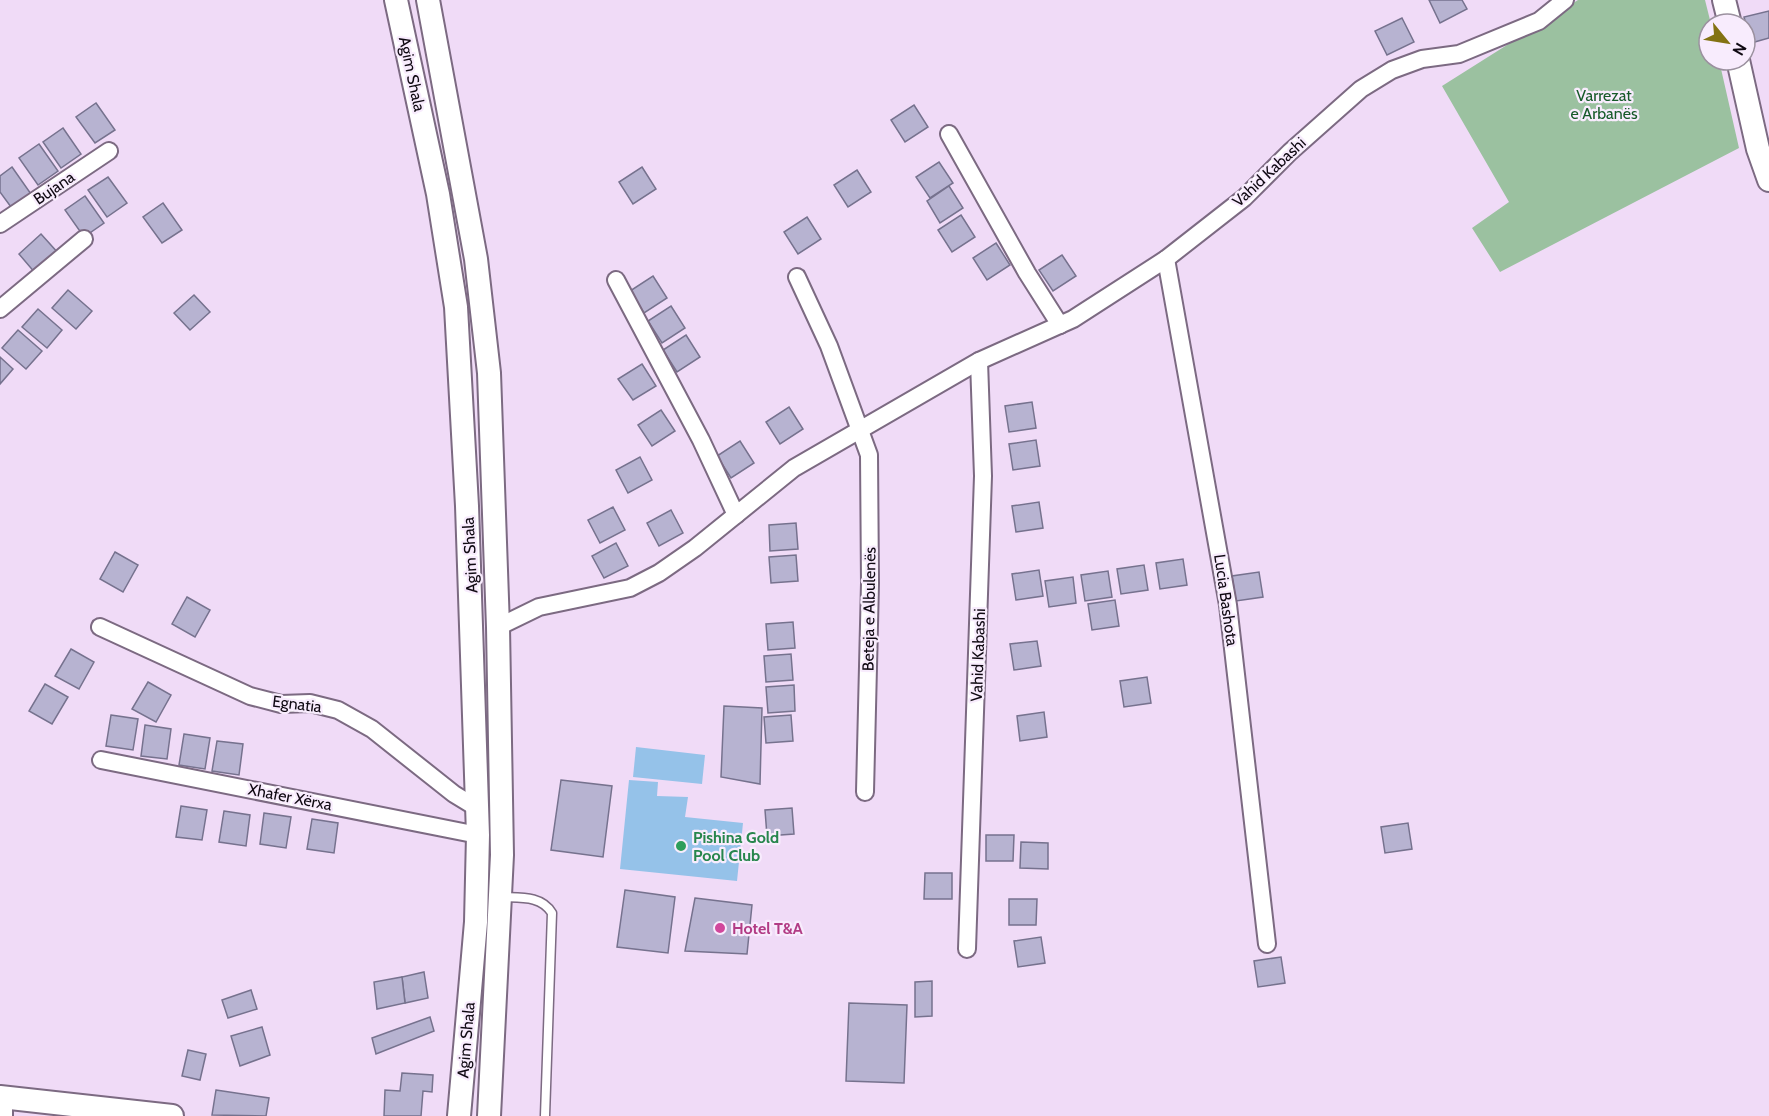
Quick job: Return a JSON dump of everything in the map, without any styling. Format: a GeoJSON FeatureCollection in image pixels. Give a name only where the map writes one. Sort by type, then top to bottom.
{"type":"FeatureCollection","features":[{"type":"Feature","properties":{"kind":"main road","name":"Agim Shala"},"geometry":{"type":"LineString","coordinates":[[396,0],[438,194],[456,307],[473,631],[478,835],[476,922],[459,1116],[477,1112],[489,1116],[502,855],[498,627],[489,373],[476,259],[428,0]]}},
{"type":"Feature","properties":{"kind":"main road"},"geometry":{"type":"LineString","coordinates":[[1741,72],[1758,149],[1769,180]]}},
{"type":"Feature","properties":{"kind":"main road"},"geometry":{"type":"LineString","coordinates":[[3,1103],[82,1111],[172,1116]]}},
{"type":"Feature","properties":{"kind":"street","name":"Vahid Kabashi"},"geometry":{"type":"LineString","coordinates":[[498,627],[539,607],[630,588],[659,573],[794,468],[859,428],[979,362],[1060,325],[1166,259],[1244,198],[1290,152],[1361,89],[1392,70],[1422,59],[1459,54],[1539,21],[1564,0]]}},
{"type":"Feature","properties":{"kind":"street"},"geometry":{"type":"LineString","coordinates":[[949,134],[1027,273],[1060,325]]}},
{"type":"Feature","properties":{"kind":"street","name":"Bujana"},"geometry":{"type":"LineString","coordinates":[[0,224],[109,152]]}},
{"type":"Feature","properties":{"kind":"street"},"geometry":{"type":"LineString","coordinates":[[0,309],[84,239]]}},
{"type":"Feature","properties":{"kind":"street","name":"Lucia Bashota"},"geometry":{"type":"LineString","coordinates":[[1166,259],[1228,605],[1267,944]]}},
{"type":"Feature","properties":{"kind":"street","name":"Beteja e Albulenës"},"geometry":{"type":"LineString","coordinates":[[797,277],[829,346],[869,455],[870,583],[865,792]]}},
{"type":"Feature","properties":{"kind":"street"},"geometry":{"type":"LineString","coordinates":[[616,280],[701,440],[736,515]]}},
{"type":"Feature","properties":{"kind":"street","name":"Vahid Kabashi"},"geometry":{"type":"LineString","coordinates":[[967,949],[983,476],[979,362]]}},
{"type":"Feature","properties":{"kind":"street","name":"Egnatia"},"geometry":{"type":"LineString","coordinates":[[100,627],[250,696],[281,704],[310,703],[338,710],[372,729],[454,794],[477,808]]}},
{"type":"Feature","properties":{"kind":"street","name":"Xhafer Xërxa"},"geometry":{"type":"LineString","coordinates":[[101,760],[478,835]]}},
{"type":"Feature","properties":{"kind":"lane"},"geometry":{"type":"LineString","coordinates":[[500,897],[535,899],[546,903],[552,913],[545,1116]]}},
{"type":"Feature","properties":{"kind":"green space","name":"Varrezat e Arbanës"},"geometry":{"type":"Polygon","coordinates":[[[1578,0],[1705,0],[1708,12],[1697,12],[1697,72],[1722,72],[1739,148],[1500,272],[1472,228],[1509,202],[1442,86],[1578,0]]]}},
{"type":"Feature","properties":{"kind":"water"},"geometry":{"type":"Polygon","coordinates":[[[636,747],[705,755],[702,784],[633,777],[636,747]]]}},
{"type":"Feature","properties":{"kind":"water","name":"Pishina Gold Pool Club"},"geometry":{"type":"Polygon","coordinates":[[[629,780],[658,782],[657,796],[688,797],[685,817],[743,823],[737,881],[620,869],[629,780]]]}},
{"type":"Feature","properties":{"kind":"building"},"geometry":{"type":"Polygon","coordinates":[[[1429,0],[1462,0],[1467,9],[1440,23],[1429,0]]]}},
{"type":"Feature","properties":{"kind":"building"},"geometry":{"type":"Polygon","coordinates":[[[1769,11],[1769,38],[1757,41],[1757,14],[1769,11]]]}},
{"type":"Feature","properties":{"kind":"building"},"geometry":{"type":"Polygon","coordinates":[[[1402,18],[1414,42],[1387,55],[1375,31],[1402,18]]]}},
{"type":"Feature","properties":{"kind":"building"},"geometry":{"type":"Polygon","coordinates":[[[96,103],[115,130],[95,143],[76,117],[96,103]]]}},
{"type":"Feature","properties":{"kind":"building"},"geometry":{"type":"Polygon","coordinates":[[[914,105],[928,127],[905,142],[891,120],[914,105]]]}},
{"type":"Feature","properties":{"kind":"building"},"geometry":{"type":"Polygon","coordinates":[[[63,128],[81,154],[61,168],[43,142],[63,128]]]}},
{"type":"Feature","properties":{"kind":"building"},"geometry":{"type":"Polygon","coordinates":[[[39,144],[58,171],[38,185],[19,158],[39,144]]]}},
{"type":"Feature","properties":{"kind":"building"},"geometry":{"type":"Polygon","coordinates":[[[939,162],[953,183],[930,198],[916,177],[939,162]]]}},
{"type":"Feature","properties":{"kind":"building"},"geometry":{"type":"Polygon","coordinates":[[[12,167],[31,194],[11,207],[0,192],[0,176],[12,167]]]}},
{"type":"Feature","properties":{"kind":"building"},"geometry":{"type":"Polygon","coordinates":[[[642,167],[656,189],[633,204],[619,182],[642,167]]]}},
{"type":"Feature","properties":{"kind":"building"},"geometry":{"type":"Polygon","coordinates":[[[857,170],[871,192],[848,207],[834,185],[857,170]]]}},
{"type":"Feature","properties":{"kind":"building"},"geometry":{"type":"Polygon","coordinates":[[[108,177],[127,203],[107,217],[88,190],[108,177]]]}},
{"type":"Feature","properties":{"kind":"building"},"geometry":{"type":"Polygon","coordinates":[[[949,186],[963,208],[940,223],[927,201],[949,186]]]}},
{"type":"Feature","properties":{"kind":"building"},"geometry":{"type":"Polygon","coordinates":[[[85,196],[104,223],[84,237],[65,210],[85,196]]]}},
{"type":"Feature","properties":{"kind":"building"},"geometry":{"type":"Polygon","coordinates":[[[163,203],[182,230],[162,243],[143,217],[163,203]]]}},
{"type":"Feature","properties":{"kind":"building"},"geometry":{"type":"Polygon","coordinates":[[[961,215],[975,237],[952,252],[938,230],[961,215]]]}},
{"type":"Feature","properties":{"kind":"building"},"geometry":{"type":"Polygon","coordinates":[[[807,217],[821,239],[798,254],[784,232],[807,217]]]}},
{"type":"Feature","properties":{"kind":"building"},"geometry":{"type":"Polygon","coordinates":[[[41,234],[59,254],[36,274],[19,254],[41,234]]]}},
{"type":"Feature","properties":{"kind":"building"},"geometry":{"type":"Polygon","coordinates":[[[996,243],[1010,265],[987,280],[973,258],[996,243]]]}},
{"type":"Feature","properties":{"kind":"building"},"geometry":{"type":"Polygon","coordinates":[[[1062,255],[1076,276],[1053,291],[1039,270],[1062,255]]]}},
{"type":"Feature","properties":{"kind":"building"},"geometry":{"type":"Polygon","coordinates":[[[653,276],[667,298],[644,313],[630,291],[653,276]]]}},
{"type":"Feature","properties":{"kind":"building"},"geometry":{"type":"Polygon","coordinates":[[[68,290],[92,311],[76,329],[52,308],[68,290]]]}},
{"type":"Feature","properties":{"kind":"building"},"geometry":{"type":"Polygon","coordinates":[[[194,295],[210,312],[190,330],[174,313],[194,295]]]}},
{"type":"Feature","properties":{"kind":"building"},"geometry":{"type":"Polygon","coordinates":[[[671,306],[685,328],[662,343],[648,321],[671,306]]]}},
{"type":"Feature","properties":{"kind":"building"},"geometry":{"type":"Polygon","coordinates":[[[38,309],[62,330],[47,348],[22,327],[38,309]]]}},
{"type":"Feature","properties":{"kind":"building"},"geometry":{"type":"Polygon","coordinates":[[[18,330],[42,351],[26,369],[2,348],[18,330]]]}},
{"type":"Feature","properties":{"kind":"building"},"geometry":{"type":"Polygon","coordinates":[[[686,335],[700,357],[677,372],[663,350],[686,335]]]}},
{"type":"Feature","properties":{"kind":"building"},"geometry":{"type":"Polygon","coordinates":[[[0,357],[13,369],[0,384],[0,357]]]}},
{"type":"Feature","properties":{"kind":"building"},"geometry":{"type":"Polygon","coordinates":[[[642,364],[656,386],[633,400],[618,379],[642,364]]]}},
{"type":"Feature","properties":{"kind":"building"},"geometry":{"type":"Polygon","coordinates":[[[1032,402],[1036,428],[1009,432],[1005,406],[1032,402]]]}},
{"type":"Feature","properties":{"kind":"building"},"geometry":{"type":"Polygon","coordinates":[[[789,407],[803,429],[780,444],[766,422],[789,407]]]}},
{"type":"Feature","properties":{"kind":"building"},"geometry":{"type":"Polygon","coordinates":[[[661,410],[675,431],[652,446],[638,425],[661,410]]]}},
{"type":"Feature","properties":{"kind":"building"},"geometry":{"type":"Polygon","coordinates":[[[1036,440],[1040,466],[1013,470],[1009,444],[1036,440]]]}},
{"type":"Feature","properties":{"kind":"building"},"geometry":{"type":"Polygon","coordinates":[[[740,441],[754,463],[731,478],[717,456],[740,441]]]}},
{"type":"Feature","properties":{"kind":"building"},"geometry":{"type":"Polygon","coordinates":[[[640,457],[652,480],[628,493],[616,470],[640,457]]]}},
{"type":"Feature","properties":{"kind":"building"},"geometry":{"type":"Polygon","coordinates":[[[1039,502],[1043,528],[1016,532],[1012,506],[1039,502]]]}},
{"type":"Feature","properties":{"kind":"building"},"geometry":{"type":"Polygon","coordinates":[[[613,507],[625,530],[600,543],[588,520],[613,507]]]}},
{"type":"Feature","properties":{"kind":"building"},"geometry":{"type":"Polygon","coordinates":[[[671,510],[683,533],[659,546],[647,523],[671,510]]]}},
{"type":"Feature","properties":{"kind":"building"},"geometry":{"type":"Polygon","coordinates":[[[796,523],[798,549],[770,551],[769,525],[796,523]]]}},
{"type":"Feature","properties":{"kind":"building"},"geometry":{"type":"Polygon","coordinates":[[[616,543],[628,566],[604,578],[592,556],[616,543]]]}},
{"type":"Feature","properties":{"kind":"building"},"geometry":{"type":"Polygon","coordinates":[[[115,552],[138,565],[123,592],[100,579],[115,552]]]}},
{"type":"Feature","properties":{"kind":"building"},"geometry":{"type":"Polygon","coordinates":[[[796,555],[798,581],[771,583],[769,557],[796,555]]]}},
{"type":"Feature","properties":{"kind":"building"},"geometry":{"type":"Polygon","coordinates":[[[1183,559],[1187,585],[1160,589],[1156,563],[1183,559]]]}},
{"type":"Feature","properties":{"kind":"building"},"geometry":{"type":"Polygon","coordinates":[[[1144,565],[1148,590],[1121,594],[1117,569],[1144,565]]]}},
{"type":"Feature","properties":{"kind":"building"},"geometry":{"type":"Polygon","coordinates":[[[1039,570],[1043,596],[1016,600],[1012,574],[1039,570]]]}},
{"type":"Feature","properties":{"kind":"building"},"geometry":{"type":"Polygon","coordinates":[[[1108,571],[1112,597],[1085,601],[1081,575],[1108,571]]]}},
{"type":"Feature","properties":{"kind":"building"},"geometry":{"type":"Polygon","coordinates":[[[1259,572],[1263,597],[1236,601],[1232,576],[1259,572]]]}},
{"type":"Feature","properties":{"kind":"building"},"geometry":{"type":"Polygon","coordinates":[[[1073,577],[1076,603],[1049,607],[1045,581],[1073,577]]]}},
{"type":"Feature","properties":{"kind":"building"},"geometry":{"type":"Polygon","coordinates":[[[187,597],[210,610],[195,637],[172,624],[187,597]]]}},
{"type":"Feature","properties":{"kind":"building"},"geometry":{"type":"Polygon","coordinates":[[[1115,600],[1119,626],[1092,630],[1088,604],[1115,600]]]}},
{"type":"Feature","properties":{"kind":"building"},"geometry":{"type":"Polygon","coordinates":[[[793,622],[795,648],[768,650],[766,624],[793,622]]]}},
{"type":"Feature","properties":{"kind":"building"},"geometry":{"type":"Polygon","coordinates":[[[1037,641],[1041,666],[1014,670],[1010,644],[1037,641]]]}},
{"type":"Feature","properties":{"kind":"building"},"geometry":{"type":"Polygon","coordinates":[[[71,649],[94,662],[79,689],[55,676],[71,649]]]}},
{"type":"Feature","properties":{"kind":"building"},"geometry":{"type":"Polygon","coordinates":[[[791,654],[793,680],[766,682],[764,656],[791,654]]]}},
{"type":"Feature","properties":{"kind":"building"},"geometry":{"type":"Polygon","coordinates":[[[1147,677],[1151,703],[1124,707],[1120,681],[1147,677]]]}},
{"type":"Feature","properties":{"kind":"building"},"geometry":{"type":"Polygon","coordinates":[[[148,682],[171,695],[156,722],[132,709],[148,682]]]}},
{"type":"Feature","properties":{"kind":"building"},"geometry":{"type":"Polygon","coordinates":[[[45,684],[68,697],[52,724],[29,711],[45,684]]]}},
{"type":"Feature","properties":{"kind":"building"},"geometry":{"type":"Polygon","coordinates":[[[794,685],[795,711],[768,713],[766,687],[794,685]]]}},
{"type":"Feature","properties":{"kind":"building"},"geometry":{"type":"Polygon","coordinates":[[[724,706],[762,708],[760,784],[721,777],[724,706]]]}},
{"type":"Feature","properties":{"kind":"building"},"geometry":{"type":"Polygon","coordinates":[[[1044,712],[1047,737],[1020,741],[1017,716],[1044,712]]]}},
{"type":"Feature","properties":{"kind":"building"},"geometry":{"type":"Polygon","coordinates":[[[111,715],[138,719],[133,750],[106,746],[111,715]]]}},
{"type":"Feature","properties":{"kind":"building"},"geometry":{"type":"Polygon","coordinates":[[[791,715],[793,741],[766,743],[764,717],[791,715]]]}},
{"type":"Feature","properties":{"kind":"building"},"geometry":{"type":"Polygon","coordinates":[[[145,725],[171,729],[167,759],[141,756],[145,725]]]}},
{"type":"Feature","properties":{"kind":"building"},"geometry":{"type":"Polygon","coordinates":[[[184,734],[210,738],[205,769],[179,765],[184,734]]]}},
{"type":"Feature","properties":{"kind":"building"},"geometry":{"type":"Polygon","coordinates":[[[217,741],[243,744],[239,775],[212,771],[217,741]]]}},
{"type":"Feature","properties":{"kind":"building"},"geometry":{"type":"Polygon","coordinates":[[[561,780],[612,786],[603,857],[551,850],[561,780]]]}},
{"type":"Feature","properties":{"kind":"building"},"geometry":{"type":"Polygon","coordinates":[[[181,806],[207,810],[202,840],[176,837],[181,806]]]}},
{"type":"Feature","properties":{"kind":"building"},"geometry":{"type":"Polygon","coordinates":[[[792,808],[794,834],[767,836],[765,810],[792,808]]]}},
{"type":"Feature","properties":{"kind":"building"},"geometry":{"type":"Polygon","coordinates":[[[224,811],[250,815],[246,846],[219,842],[224,811]]]}},
{"type":"Feature","properties":{"kind":"building"},"geometry":{"type":"Polygon","coordinates":[[[264,813],[291,817],[286,848],[260,844],[264,813]]]}},
{"type":"Feature","properties":{"kind":"building"},"geometry":{"type":"Polygon","coordinates":[[[312,819],[338,823],[334,853],[307,849],[312,819]]]}},
{"type":"Feature","properties":{"kind":"building"},"geometry":{"type":"Polygon","coordinates":[[[1408,823],[1412,849],[1385,853],[1381,827],[1408,823]]]}},
{"type":"Feature","properties":{"kind":"building"},"geometry":{"type":"Polygon","coordinates":[[[986,835],[1014,835],[1013,861],[986,861],[986,835]]]}},
{"type":"Feature","properties":{"kind":"building"},"geometry":{"type":"Polygon","coordinates":[[[1021,842],[1048,843],[1048,869],[1020,868],[1021,842]]]}},
{"type":"Feature","properties":{"kind":"building"},"geometry":{"type":"Polygon","coordinates":[[[925,873],[952,873],[952,899],[924,899],[925,873]]]}},
{"type":"Feature","properties":{"kind":"building"},"geometry":{"type":"Polygon","coordinates":[[[625,890],[675,897],[668,953],[617,947],[625,890]]]}},
{"type":"Feature","properties":{"kind":"building","name":"Hotel T&A"},"geometry":{"type":"Polygon","coordinates":[[[695,898],[752,905],[747,954],[685,951],[695,898]]]}},
{"type":"Feature","properties":{"kind":"building"},"geometry":{"type":"Polygon","coordinates":[[[1009,899],[1037,899],[1036,925],[1009,925],[1009,899]]]}},
{"type":"Feature","properties":{"kind":"building"},"geometry":{"type":"Polygon","coordinates":[[[1041,937],[1045,963],[1018,967],[1014,941],[1041,937]]]}},
{"type":"Feature","properties":{"kind":"building"},"geometry":{"type":"Polygon","coordinates":[[[1281,957],[1285,983],[1258,987],[1254,961],[1281,957]]]}},
{"type":"Feature","properties":{"kind":"building"},"geometry":{"type":"Polygon","coordinates":[[[424,972],[428,998],[405,1003],[402,977],[424,972]]]}},
{"type":"Feature","properties":{"kind":"building"},"geometry":{"type":"Polygon","coordinates":[[[402,977],[405,1003],[377,1009],[374,982],[402,977]]]}},
{"type":"Feature","properties":{"kind":"building"},"geometry":{"type":"Polygon","coordinates":[[[932,981],[932,1016],[915,1017],[915,982],[932,981]]]}},
{"type":"Feature","properties":{"kind":"building"},"geometry":{"type":"Polygon","coordinates":[[[251,990],[257,1009],[228,1018],[222,1000],[251,990]]]}},
{"type":"Feature","properties":{"kind":"building"},"geometry":{"type":"Polygon","coordinates":[[[849,1003],[907,1005],[904,1083],[846,1081],[849,1003]]]}},
{"type":"Feature","properties":{"kind":"building"},"geometry":{"type":"Polygon","coordinates":[[[430,1017],[434,1031],[376,1054],[372,1038],[430,1017]]]}},
{"type":"Feature","properties":{"kind":"building"},"geometry":{"type":"Polygon","coordinates":[[[262,1027],[270,1055],[240,1066],[231,1036],[262,1027]]]}},
{"type":"Feature","properties":{"kind":"building"},"geometry":{"type":"Polygon","coordinates":[[[188,1050],[206,1054],[200,1080],[182,1076],[188,1050]]]}},
{"type":"Feature","properties":{"kind":"building"},"geometry":{"type":"Polygon","coordinates":[[[402,1073],[433,1075],[432,1092],[423,1091],[421,1116],[384,1116],[385,1090],[400,1091],[402,1073]]]}},
{"type":"Feature","properties":{"kind":"building"},"geometry":{"type":"Polygon","coordinates":[[[216,1090],[269,1098],[266,1116],[212,1115],[216,1090]]]}},
{"type":"Feature","properties":{"kind":"place","name":"Pishina Gold Pool Club"},"geometry":{"type":"Point","coordinates":[681,846]}},
{"type":"Feature","properties":{"kind":"place","name":"Hotel T&A"},"geometry":{"type":"Point","coordinates":[720,928]}}]}
